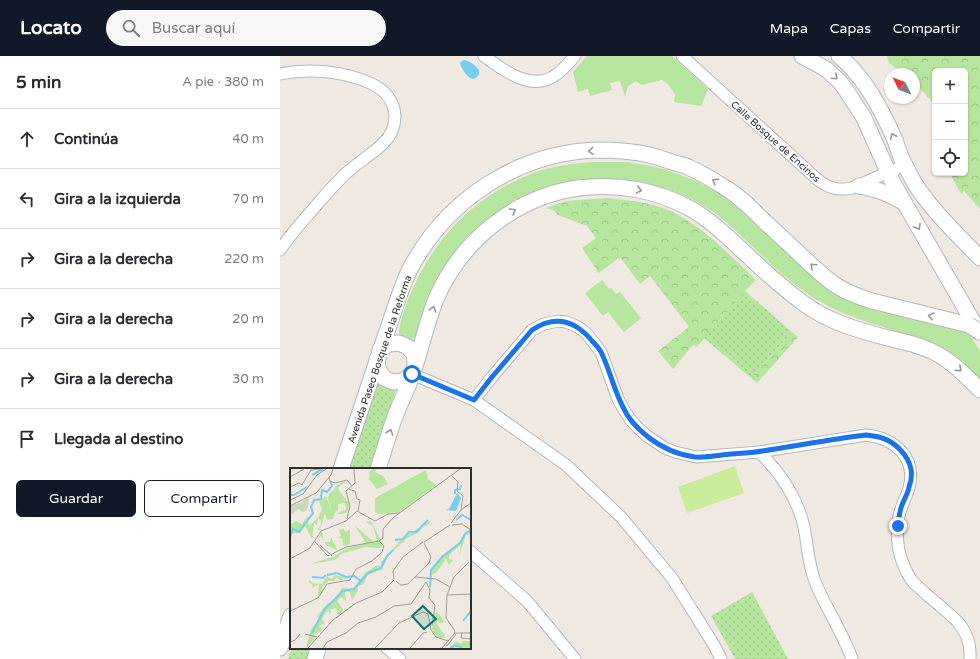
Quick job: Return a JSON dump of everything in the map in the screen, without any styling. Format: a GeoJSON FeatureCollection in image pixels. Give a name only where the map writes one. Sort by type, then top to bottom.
{"type":"FeatureCollection","features":[{"type":"Feature","properties":{"kind":"main road"},"geometry":{"type":"LineString","coordinates":[[802,56],[826,69],[840,82],[864,118],[888,173],[976,330]]}},
{"type":"Feature","properties":{"kind":"main road"},"geometry":{"type":"LineString","coordinates":[[839,56],[862,79],[879,108],[905,165],[921,194],[941,218],[980,258]]}},
{"type":"Feature","properties":{"kind":"main road","name":"Avenida Paseo Bosque de la Reforma"},"geometry":{"type":"LineString","coordinates":[[341,468],[402,288],[419,252],[444,221],[473,194],[507,173],[544,158],[565,153],[615,150],[629,151],[650,155],[691,168],[710,177],[728,189],[825,278],[845,291],[858,297],[976,330]]}},
{"type":"Feature","properties":{"kind":"main road"},"geometry":{"type":"LineString","coordinates":[[378,468],[396,414],[414,369],[436,301],[450,272],[470,245],[495,223],[538,199],[571,189],[607,186],[642,190],[676,201],[692,209],[720,229],[763,270],[813,310],[850,327],[924,347],[951,362],[980,390]]}},
{"type":"Feature","properties":{"kind":"main road"},"geometry":{"type":"LineString","coordinates":[[859,186],[875,188],[904,202]]}},
{"type":"Feature","properties":{"kind":"main road"},"geometry":{"type":"LineString","coordinates":[[399,343],[408,346],[414,354],[414,369],[403,381],[393,382],[384,378],[378,369],[379,354],[389,344],[399,343]]}},
{"type":"Feature","properties":{"kind":"main road"},"geometry":{"type":"LineString","coordinates":[[280,648],[290,619]]}},
{"type":"Feature","properties":{"kind":"main road"},"geometry":{"type":"LineString","coordinates":[[315,659],[318,649]]}},
{"type":"Feature","properties":{"kind":"street"},"geometry":{"type":"LineString","coordinates":[[484,56],[503,70],[520,79],[534,82],[542,81],[556,75],[574,56]]}},
{"type":"Feature","properties":{"kind":"street","name":"Calle Bosque de Encinos"},"geometry":{"type":"LineString","coordinates":[[682,56],[823,184],[845,190],[859,186],[905,165]]}},
{"type":"Feature","properties":{"kind":"street"},"geometry":{"type":"LineString","coordinates":[[280,74],[319,71],[352,76],[374,84],[392,100],[394,123],[392,132],[384,142],[345,174],[290,236],[280,250]]}},
{"type":"Feature","properties":{"kind":"street"},"geometry":{"type":"LineString","coordinates":[[474,400],[532,330],[538,326],[558,321],[574,325],[587,334],[602,352],[618,399],[624,410],[638,428],[656,443],[675,452],[696,457],[759,452],[866,435],[883,438],[891,442],[903,453],[911,468],[910,487],[902,504],[899,515],[897,537],[902,561],[913,582],[962,627],[969,640],[970,659]]}},
{"type":"Feature","properties":{"kind":"street"},"geometry":{"type":"LineString","coordinates":[[414,369],[474,400],[566,465],[621,518],[672,578],[714,645],[721,659]]}},
{"type":"Feature","properties":{"kind":"street"},"geometry":{"type":"LineString","coordinates":[[759,452],[775,468],[795,501],[804,525],[810,567],[814,579],[852,659]]}},
{"type":"Feature","properties":{"kind":"street"},"geometry":{"type":"LineString","coordinates":[[471,552],[527,601],[575,659]]}},
{"type":"Feature","properties":{"kind":"street"},"geometry":{"type":"LineString","coordinates":[[388,649],[400,659]]}},
{"type":"Feature","properties":{"kind":"green space"},"geometry":{"type":"Polygon","coordinates":[[[587,56],[672,56],[708,89],[701,106],[674,102],[675,94],[669,85],[662,80],[641,85],[636,81],[628,86],[625,97],[620,81],[610,83],[612,90],[590,96],[588,89],[578,92],[573,72],[587,56]]]}},
{"type":"Feature","properties":{"kind":"green space"},"geometry":{"type":"Polygon","coordinates":[[[887,56],[980,56],[980,209],[964,191],[961,194],[952,177],[968,176],[968,68],[932,68],[932,102],[920,88],[920,68],[896,68],[889,63],[887,56]]]}},
{"type":"Feature","properties":{"kind":"green space"},"geometry":{"type":"Polygon","coordinates":[[[595,162],[625,162],[651,166],[667,170],[696,181],[719,193],[737,207],[786,253],[820,281],[959,328],[969,333],[980,351],[980,379],[968,366],[950,352],[938,346],[925,340],[854,317],[812,297],[786,278],[726,222],[707,208],[675,192],[642,182],[608,179],[574,181],[541,190],[510,204],[482,224],[457,250],[442,272],[424,310],[417,335],[412,339],[403,339],[401,337],[399,329],[411,293],[432,254],[459,220],[494,193],[527,176],[556,167],[595,162]]]}},
{"type":"Feature","properties":{"kind":"green space"},"geometry":{"type":"Polygon","coordinates":[[[608,198],[653,205],[668,210],[683,218],[709,236],[756,280],[697,347],[693,345],[673,369],[658,351],[689,327],[650,276],[640,284],[620,257],[599,273],[582,248],[596,238],[587,226],[558,215],[555,211],[546,208],[566,201],[608,198]]]}},
{"type":"Feature","properties":{"kind":"green space"},"geometry":{"type":"Polygon","coordinates":[[[602,280],[609,289],[611,288],[616,294],[620,292],[641,318],[624,332],[608,312],[603,316],[585,293],[602,280]]]}},
{"type":"Feature","properties":{"kind":"green space"},"geometry":{"type":"Polygon","coordinates":[[[745,291],[792,332],[751,378],[704,338],[745,291]]]}},
{"type":"Feature","properties":{"kind":"green space"},"geometry":{"type":"Polygon","coordinates":[[[792,332],[798,337],[757,383],[751,378],[792,332]]]}},
{"type":"Feature","properties":{"kind":"green space"},"geometry":{"type":"Polygon","coordinates":[[[377,378],[397,386],[371,468],[349,468],[377,378]]]}},
{"type":"Feature","properties":{"kind":"green space"},"geometry":{"type":"Polygon","coordinates":[[[735,466],[744,493],[687,513],[678,487],[735,466]]]}},
{"type":"Feature","properties":{"kind":"green space"},"geometry":{"type":"Polygon","coordinates":[[[752,592],[788,659],[735,659],[711,616],[752,592]]]}},
{"type":"Feature","properties":{"kind":"green space"},"geometry":{"type":"Polygon","coordinates":[[[292,649],[313,649],[310,659],[288,659],[292,649]]]}},
{"type":"Feature","properties":{"kind":"water"},"geometry":{"type":"Polygon","coordinates":[[[464,60],[470,62],[478,69],[479,74],[474,79],[469,77],[462,68],[460,63],[464,60]]]}},
{"type":"Feature","properties":{"kind":"route"},"geometry":{"type":"LineString","coordinates":[[412,374],[474,400],[532,330],[538,326],[551,322],[566,322],[581,329],[602,352],[618,399],[630,420],[656,443],[675,452],[696,457],[759,452],[866,435],[883,438],[891,442],[903,453],[911,468],[910,487],[902,504],[898,526]]}}]}
